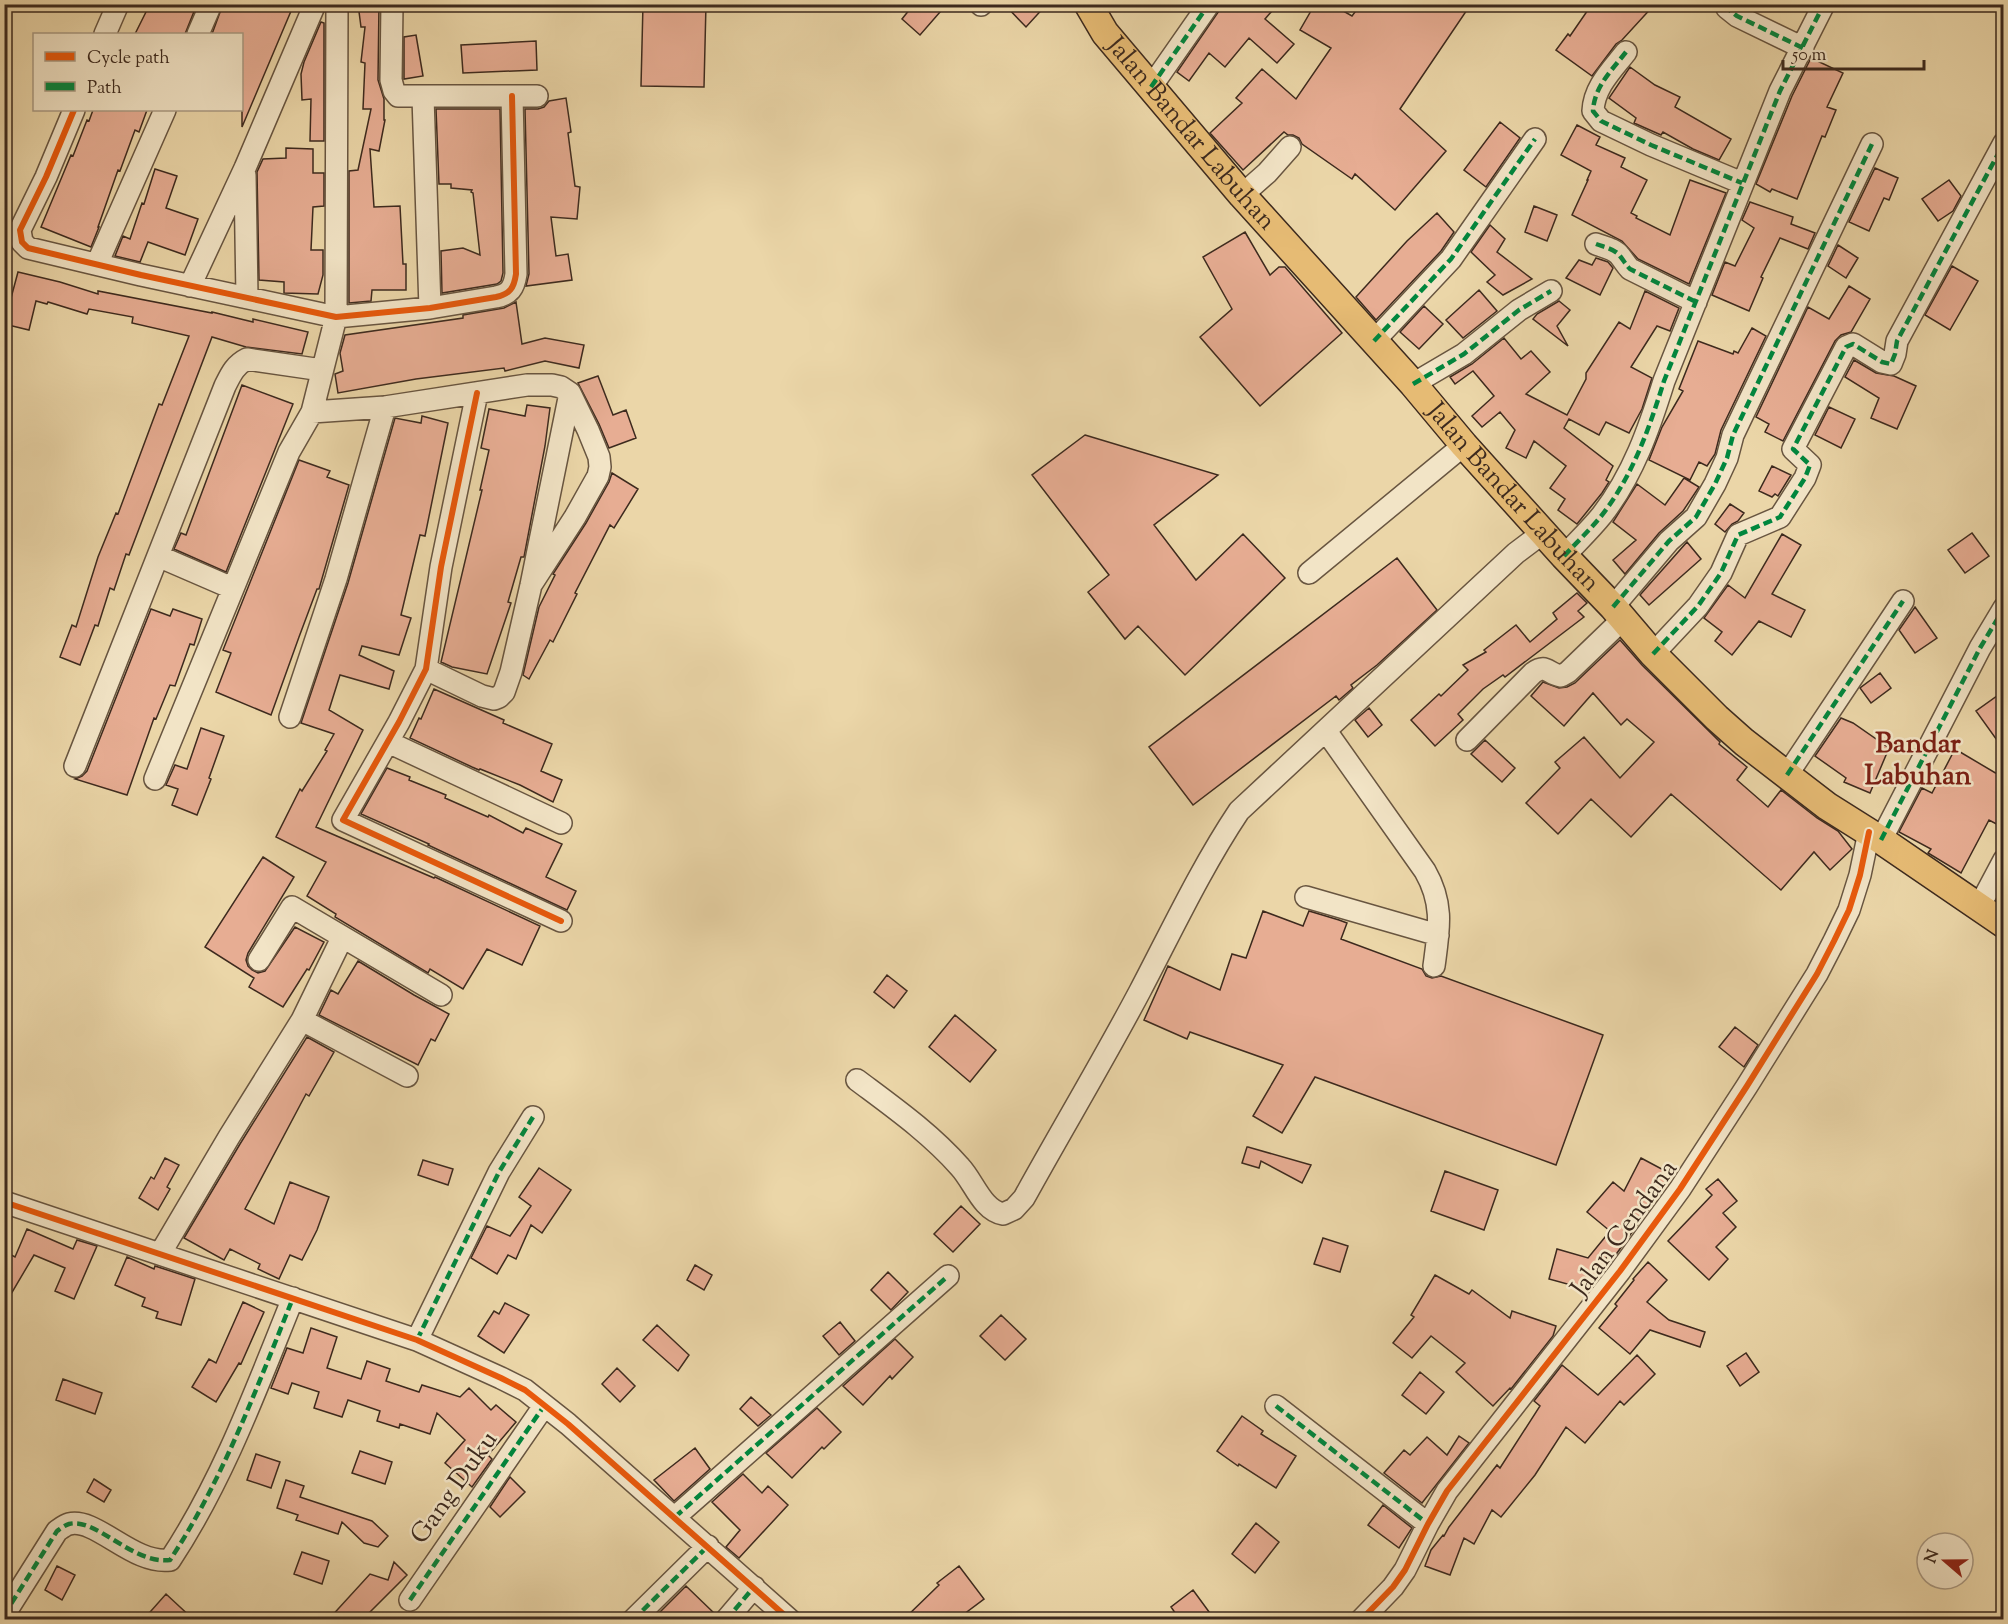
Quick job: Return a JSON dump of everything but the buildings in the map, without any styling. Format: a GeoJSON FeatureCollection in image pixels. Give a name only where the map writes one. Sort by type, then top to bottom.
{"type":"FeatureCollection","features":[{"type":"Feature","properties":{"kind":"main road","name":"Jalan Bandar Labuhan"},"geometry":{"type":"LineString","coordinates":[[1088,4],[1105,33],[1242,195],[1653,654],[1744,742],[1827,806],[2004,924]]}},
{"type":"Feature","properties":{"kind":"street"},"geometry":{"type":"LineString","coordinates":[[105,33],[118,4]]}},
{"type":"Feature","properties":{"kind":"street"},"geometry":{"type":"LineString","coordinates":[[198,33],[211,4]]}},
{"type":"Feature","properties":{"kind":"street"},"geometry":{"type":"LineString","coordinates":[[190,286],[245,168],[315,4]]}},
{"type":"Feature","properties":{"kind":"street"},"geometry":{"type":"LineString","coordinates":[[155,779],[289,452],[312,412],[336,317],[337,4]]}},
{"type":"Feature","properties":{"kind":"street"},"geometry":{"type":"LineString","coordinates":[[392,4],[390,71],[394,91],[398,96],[537,96]]}},
{"type":"Feature","properties":{"kind":"street"},"geometry":{"type":"LineString","coordinates":[[1151,87],[1209,4]]}},
{"type":"Feature","properties":{"kind":"street"},"geometry":{"type":"LineString","coordinates":[[1727,4],[1727,8],[1737,16],[1803,48]]}},
{"type":"Feature","properties":{"kind":"street"},"geometry":{"type":"LineString","coordinates":[[1564,556],[1602,515],[1635,463],[1650,426],[1664,381],[1742,183],[1780,91],[1824,4]]}},
{"type":"Feature","properties":{"kind":"street"},"geometry":{"type":"LineString","coordinates":[[1626,52],[1602,82],[1593,99],[1593,111],[1601,121],[1651,145],[1742,183]]}},
{"type":"Feature","properties":{"kind":"street"},"geometry":{"type":"LineString","coordinates":[[74,111],[46,177],[22,226],[20,236],[22,243],[28,248],[336,317],[430,308],[506,295],[515,285],[512,96]]}},
{"type":"Feature","properties":{"kind":"street"},"geometry":{"type":"LineString","coordinates":[[423,97],[430,308]]}},
{"type":"Feature","properties":{"kind":"street"},"geometry":{"type":"LineString","coordinates":[[97,264],[165,111]]}},
{"type":"Feature","properties":{"kind":"street"},"geometry":{"type":"LineString","coordinates":[[1374,341],[1451,259],[1534,139]]}},
{"type":"Feature","properties":{"kind":"street"},"geometry":{"type":"LineString","coordinates":[[1653,654],[1698,606],[1721,573],[1738,535],[1780,517],[1794,496],[1810,465],[1793,449],[1846,347],[1853,344],[1882,362],[1891,364],[1897,341],[2004,143]]}},
{"type":"Feature","properties":{"kind":"street"},"geometry":{"type":"LineString","coordinates":[[1467,740],[1533,673],[1545,669],[1561,676],[1568,672],[1618,613],[1669,541],[1696,517],[1715,484],[1727,458],[1733,435],[1872,144]]}},
{"type":"Feature","properties":{"kind":"street"},"geometry":{"type":"LineString","coordinates":[[1242,195],[1267,173],[1290,147]]}},
{"type":"Feature","properties":{"kind":"street"},"geometry":{"type":"LineString","coordinates":[[245,168],[247,297]]}},
{"type":"Feature","properties":{"kind":"street"},"geometry":{"type":"LineString","coordinates":[[1596,244],[1611,249],[1630,269],[1696,302]]}},
{"type":"Feature","properties":{"kind":"street"},"geometry":{"type":"LineString","coordinates":[[1413,384],[1464,354],[1519,310],[1551,291]]}},
{"type":"Feature","properties":{"kind":"street"},"geometry":{"type":"LineString","coordinates":[[75,766],[233,370],[247,359],[322,370]]}},
{"type":"Feature","properties":{"kind":"street"},"geometry":{"type":"LineString","coordinates":[[312,412],[385,408],[509,387],[542,384],[561,387],[570,393],[599,457],[600,467],[598,476],[575,517],[531,585]]}},
{"type":"Feature","properties":{"kind":"street"},"geometry":{"type":"LineString","coordinates":[[477,393],[441,567],[426,669],[388,742],[343,820],[561,921]]}},
{"type":"Feature","properties":{"kind":"street"},"geometry":{"type":"LineString","coordinates":[[426,669],[482,696],[494,699],[504,692],[511,672],[531,585],[570,393]]}},
{"type":"Feature","properties":{"kind":"street"},"geometry":{"type":"LineString","coordinates":[[290,717],[336,579],[385,408]]}},
{"type":"Feature","properties":{"kind":"street"},"geometry":{"type":"LineString","coordinates":[[1309,573],[1464,445]]}},
{"type":"Feature","properties":{"kind":"street"},"geometry":{"type":"LineString","coordinates":[[856,1080],[930,1135],[962,1169],[989,1209],[1003,1214],[1014,1209],[1024,1198],[1139,992],[1214,849],[1239,810],[1516,553],[1544,532]]}},
{"type":"Feature","properties":{"kind":"street"},"geometry":{"type":"LineString","coordinates":[[158,556],[232,588]]}},
{"type":"Feature","properties":{"kind":"street"},"geometry":{"type":"LineString","coordinates":[[1787,775],[1903,601]]}},
{"type":"Feature","properties":{"kind":"street","name":"Jalan Cendana"},"geometry":{"type":"LineString","coordinates":[[1361,1620],[1393,1587],[1405,1570],[1447,1491],[1620,1271],[1680,1190],[1747,1086],[1817,974],[1849,910],[1875,836],[2004,609]]}},
{"type":"Feature","properties":{"kind":"street"},"geometry":{"type":"LineString","coordinates":[[1326,731],[1432,883],[1437,897],[1438,935],[1434,966]]}},
{"type":"Feature","properties":{"kind":"street"},"geometry":{"type":"LineString","coordinates":[[388,742],[561,823]]}},
{"type":"Feature","properties":{"kind":"street"},"geometry":{"type":"LineString","coordinates":[[1978,907],[2004,860]]}},
{"type":"Feature","properties":{"kind":"street"},"geometry":{"type":"LineString","coordinates":[[1306,897],[1438,935]]}},
{"type":"Feature","properties":{"kind":"street"},"geometry":{"type":"LineString","coordinates":[[259,960],[292,907],[441,995]]}},
{"type":"Feature","properties":{"kind":"street"},"geometry":{"type":"LineString","coordinates":[[160,1254],[302,1020],[342,938]]}},
{"type":"Feature","properties":{"kind":"street"},"geometry":{"type":"LineString","coordinates":[[302,1020],[407,1076]]}},
{"type":"Feature","properties":{"kind":"street"},"geometry":{"type":"LineString","coordinates":[[417,1340],[499,1172],[533,1117]]}},
{"type":"Feature","properties":{"kind":"street"},"geometry":{"type":"LineString","coordinates":[[4,1202],[417,1340],[525,1390],[577,1431],[790,1620]]}},
{"type":"Feature","properties":{"kind":"street"},"geometry":{"type":"LineString","coordinates":[[675,1517],[948,1276]]}},
{"type":"Feature","properties":{"kind":"street"},"geometry":{"type":"LineString","coordinates":[[4,1615],[57,1532],[69,1524],[85,1525],[152,1560],[170,1560],[234,1441],[293,1298]]}},
{"type":"Feature","properties":{"kind":"street","name":"Gang Duku"},"geometry":{"type":"LineString","coordinates":[[410,1600],[544,1406]]}},
{"type":"Feature","properties":{"kind":"street"},"geometry":{"type":"LineString","coordinates":[[1276,1406],[1428,1524]]}},
{"type":"Feature","properties":{"kind":"street"},"geometry":{"type":"LineString","coordinates":[[633,1620],[708,1546]]}},
{"type":"Feature","properties":{"kind":"street"},"geometry":{"type":"LineString","coordinates":[[726,1620],[754,1587]]}},
{"type":"Feature","properties":{"kind":"marked path"},"geometry":{"type":"LineString","coordinates":[[1151,87],[1209,4]]}},
{"type":"Feature","properties":{"kind":"marked path"},"geometry":{"type":"LineString","coordinates":[[1727,4],[1727,8],[1737,16],[1803,48]]}},
{"type":"Feature","properties":{"kind":"marked path"},"geometry":{"type":"LineString","coordinates":[[1564,556],[1602,515],[1631,468],[1780,91],[1824,4]]}},
{"type":"Feature","properties":{"kind":"marked path"},"geometry":{"type":"LineString","coordinates":[[1626,52],[1605,79],[1594,102],[1593,111],[1601,121],[1651,145],[1742,183]]}},
{"type":"Feature","properties":{"kind":"marked path"},"geometry":{"type":"LineString","coordinates":[[1374,341],[1451,259],[1535,139]]}},
{"type":"Feature","properties":{"kind":"marked path"},"geometry":{"type":"LineString","coordinates":[[1653,654],[1698,606],[1721,573],[1738,535],[1780,517],[1805,478],[1810,465],[1793,449],[1846,347],[1853,344],[1882,362],[1891,364],[1897,341],[2004,143]]}},
{"type":"Feature","properties":{"kind":"marked path"},"geometry":{"type":"LineString","coordinates":[[1613,607],[1669,541],[1696,517],[1715,484],[1727,458],[1733,435],[1872,144]]}},
{"type":"Feature","properties":{"kind":"marked path"},"geometry":{"type":"LineString","coordinates":[[1596,244],[1615,252],[1630,269],[1696,302]]}},
{"type":"Feature","properties":{"kind":"marked path"},"geometry":{"type":"LineString","coordinates":[[1413,384],[1464,354],[1519,310],[1551,291]]}},
{"type":"Feature","properties":{"kind":"marked path"},"geometry":{"type":"LineString","coordinates":[[1787,775],[1903,601]]}},
{"type":"Feature","properties":{"kind":"marked path"},"geometry":{"type":"LineString","coordinates":[[1881,840],[1980,648],[2004,608]]}},
{"type":"Feature","properties":{"kind":"marked path"},"geometry":{"type":"LineString","coordinates":[[417,1340],[499,1172],[533,1117]]}},
{"type":"Feature","properties":{"kind":"marked path"},"geometry":{"type":"LineString","coordinates":[[675,1517],[948,1276]]}},
{"type":"Feature","properties":{"kind":"marked path"},"geometry":{"type":"LineString","coordinates":[[4,1615],[57,1531],[67,1525],[80,1524],[91,1527],[142,1556],[156,1560],[170,1560],[207,1498],[223,1465],[293,1298]]}},
{"type":"Feature","properties":{"kind":"marked path"},"geometry":{"type":"LineString","coordinates":[[410,1600],[544,1406]]}},
{"type":"Feature","properties":{"kind":"marked path"},"geometry":{"type":"LineString","coordinates":[[1276,1406],[1428,1524]]}},
{"type":"Feature","properties":{"kind":"marked path"},"geometry":{"type":"LineString","coordinates":[[633,1620],[708,1546]]}},
{"type":"Feature","properties":{"kind":"marked path"},"geometry":{"type":"LineString","coordinates":[[726,1620],[754,1587]]}},
{"type":"Feature","properties":{"kind":"cycle path"},"geometry":{"type":"LineString","coordinates":[[74,111],[46,177],[20,230],[22,242],[28,248],[336,317],[430,308],[496,297],[511,290],[516,274],[512,96]]}},
{"type":"Feature","properties":{"kind":"cycle path"},"geometry":{"type":"LineString","coordinates":[[477,393],[441,567],[426,669],[399,722],[343,820],[561,921]]}},
{"type":"Feature","properties":{"kind":"cycle path"},"geometry":{"type":"LineString","coordinates":[[1361,1620],[1393,1587],[1405,1570],[1447,1491],[1620,1271],[1680,1189],[1747,1086],[1817,974],[1849,910],[1860,875],[1869,832]]}},
{"type":"Feature","properties":{"kind":"cycle path"},"geometry":{"type":"LineString","coordinates":[[4,1202],[417,1340],[525,1390],[568,1424],[790,1620]]}},
{"type":"Feature","properties":{"kind":"district","name":"Bandar Labuhan"},"geometry":{"type":"Point","coordinates":[1918,761]}}]}
